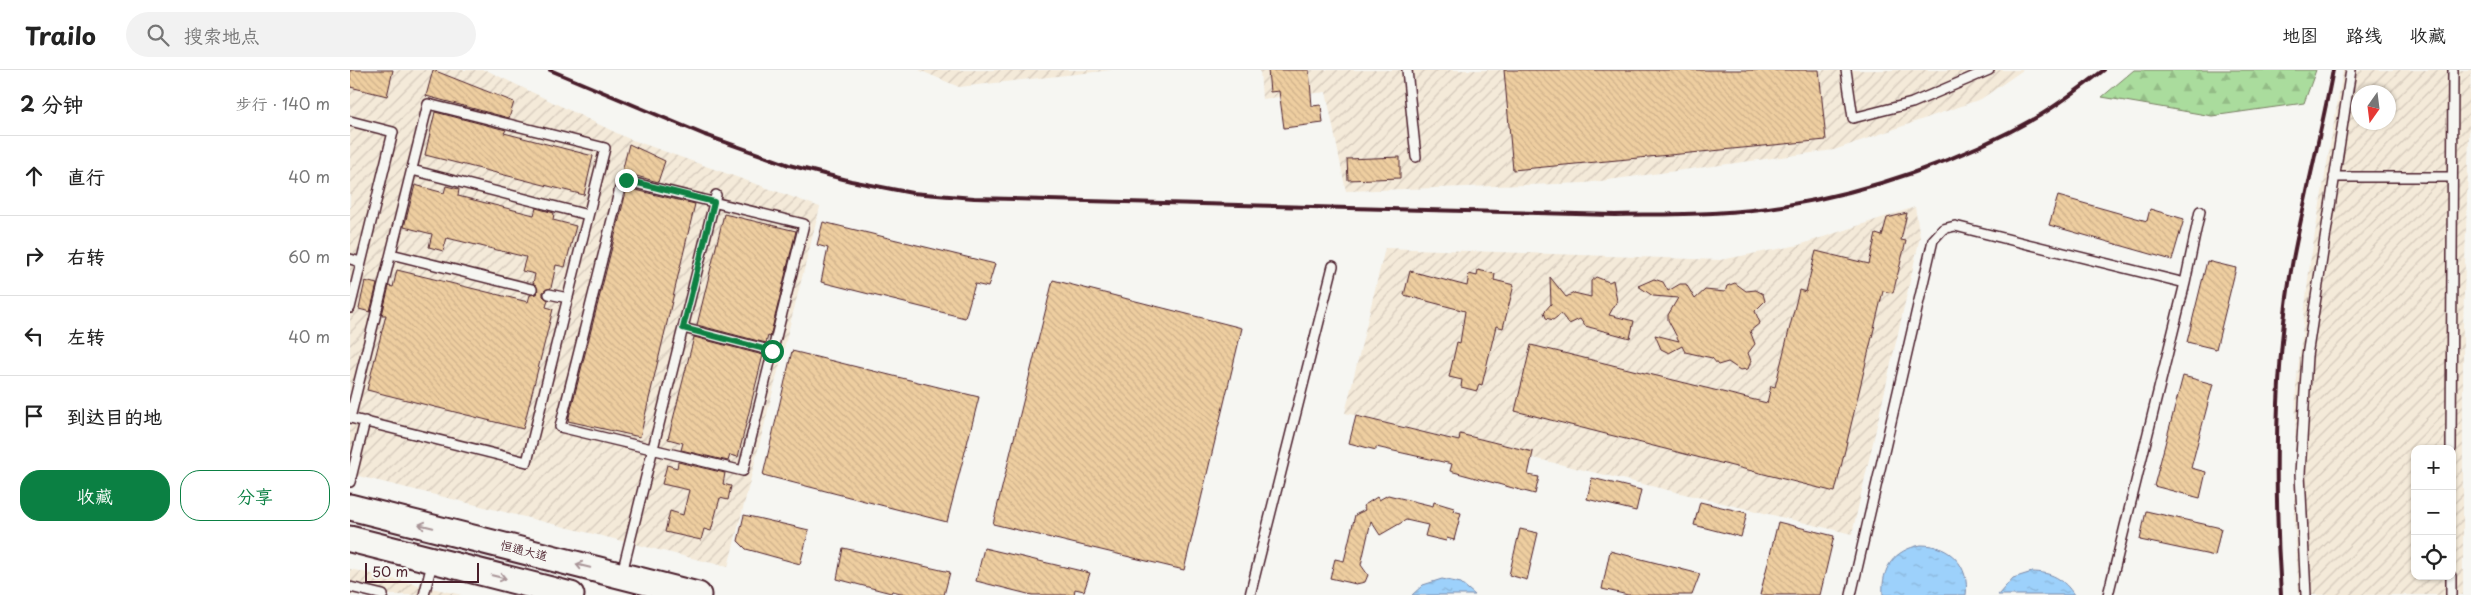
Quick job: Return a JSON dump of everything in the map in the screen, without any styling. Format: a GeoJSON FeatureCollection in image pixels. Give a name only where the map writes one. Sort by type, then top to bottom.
{"type":"FeatureCollection","features":[{"type":"Feature","properties":{"kind":"main road","name":"恒通大道"},"geometry":{"type":"LineString","coordinates":[[350,506],[698,595]]}},
{"type":"Feature","properties":{"kind":"main road"},"geometry":{"type":"LineString","coordinates":[[350,539],[571,595]]}},
{"type":"Feature","properties":{"kind":"lane"},"geometry":{"type":"LineString","coordinates":[[1407,70],[1416,157]]}},
{"type":"Feature","properties":{"kind":"lane"},"geometry":{"type":"LineString","coordinates":[[1846,70],[1853,118],[1912,103],[1989,70]]}},
{"type":"Feature","properties":{"kind":"lane"},"geometry":{"type":"LineString","coordinates":[[2306,595],[2300,474],[2307,356],[2351,70]]}},
{"type":"Feature","properties":{"kind":"lane"},"geometry":{"type":"LineString","coordinates":[[2451,445],[2453,70]]}},
{"type":"Feature","properties":{"kind":"lane"},"geometry":{"type":"LineString","coordinates":[[428,104],[605,148],[588,215],[527,462],[350,418],[428,104]]}},
{"type":"Feature","properties":{"kind":"lane"},"geometry":{"type":"LineString","coordinates":[[350,121],[393,132],[350,308]]}},
{"type":"Feature","properties":{"kind":"lane"},"geometry":{"type":"LineString","coordinates":[[412,170],[588,215]]}},
{"type":"Feature","properties":{"kind":"lane"},"geometry":{"type":"LineString","coordinates":[[2334,177],[2452,177]]}},
{"type":"Feature","properties":{"kind":"lane"},"geometry":{"type":"LineString","coordinates":[[622,180],[715,199],[804,224],[772,351],[743,471],[560,427],[622,180]]}},
{"type":"Feature","properties":{"kind":"lane"},"geometry":{"type":"LineString","coordinates":[[621,576],[715,199]]}},
{"type":"Feature","properties":{"kind":"lane"},"geometry":{"type":"LineString","coordinates":[[2108,595],[2185,283],[2200,211]]}},
{"type":"Feature","properties":{"kind":"lane"},"geometry":{"type":"LineString","coordinates":[[1850,595],[1933,240],[1943,229],[1955,226],[2185,283]]}},
{"type":"Feature","properties":{"kind":"lane"},"geometry":{"type":"LineString","coordinates":[[391,254],[532,289]]}},
{"type":"Feature","properties":{"kind":"lane"},"geometry":{"type":"LineString","coordinates":[[350,259],[361,262]]}},
{"type":"Feature","properties":{"kind":"lane"},"geometry":{"type":"LineString","coordinates":[[1250,595],[1333,266]]}},
{"type":"Feature","properties":{"kind":"lane"},"geometry":{"type":"LineString","coordinates":[[549,294],[568,298]]}},
{"type":"Feature","properties":{"kind":"lane"},"geometry":{"type":"LineString","coordinates":[[683,328],[772,351]]}},
{"type":"Feature","properties":{"kind":"lane"},"geometry":{"type":"LineString","coordinates":[[350,482],[365,421]]}},
{"type":"Feature","properties":{"kind":"lane"},"geometry":{"type":"LineString","coordinates":[[424,595],[433,560]]}},
{"type":"Feature","properties":{"kind":"lane"},"geometry":{"type":"LineString","coordinates":[[2451,580],[2451,595]]}},
{"type":"Feature","properties":{"kind":"lane"},"geometry":{"type":"LineString","coordinates":[[350,587],[383,595]]}},
{"type":"Feature","properties":{"kind":"shaded area"},"geometry":{"type":"Polygon","coordinates":[[[350,70],[486,70],[627,138],[820,207],[728,567],[350,474],[350,70]]]}},
{"type":"Feature","properties":{"kind":"shaded area"},"geometry":{"type":"Polygon","coordinates":[[[919,70],[1112,70],[959,87],[919,70]]]}},
{"type":"Feature","properties":{"kind":"shaded area"},"geometry":{"type":"Polygon","coordinates":[[[1260,70],[2023,70],[1981,99],[1834,150],[1585,183],[1346,191],[1326,92],[1262,99],[1260,70]]]}},
{"type":"Feature","properties":{"kind":"shaded area"},"geometry":{"type":"Polygon","coordinates":[[[2343,70],[2471,70],[2463,327],[2463,595],[2299,595],[2294,517],[2296,387],[2310,263],[2343,70]]]}},
{"type":"Feature","properties":{"kind":"shaded area"},"geometry":{"type":"Polygon","coordinates":[[[1915,207],[1920,237],[1852,534],[1345,413],[1385,248],[1720,260],[1799,245],[1915,207]]]}},
{"type":"Feature","properties":{"kind":"shaded area"},"geometry":{"type":"Polygon","coordinates":[[[350,569],[462,595],[350,595],[350,569]]]}},
{"type":"Feature","properties":{"kind":"green space"},"geometry":{"type":"Polygon","coordinates":[[[2134,70],[2316,70],[2304,103],[2212,116],[2102,97],[2134,70]]]}},
{"type":"Feature","properties":{"kind":"water"},"geometry":{"type":"Polygon","coordinates":[[[1921,545],[1941,549],[1956,559],[1965,575],[1966,595],[1883,595],[1884,576],[1891,562],[1903,551],[1921,545]]]}},
{"type":"Feature","properties":{"kind":"water"},"geometry":{"type":"Polygon","coordinates":[[[2032,572],[2051,575],[2066,585],[2074,595],[1998,595],[2013,578],[2032,572]]]}},
{"type":"Feature","properties":{"kind":"water"},"geometry":{"type":"Polygon","coordinates":[[[1442,579],[1461,583],[1475,595],[1412,595],[1423,585],[1442,579]]]}},
{"type":"Feature","properties":{"kind":"building"},"geometry":{"type":"Polygon","coordinates":[[[350,70],[393,70],[387,96],[350,87],[350,70]]]}},
{"type":"Feature","properties":{"kind":"building"},"geometry":{"type":"Polygon","coordinates":[[[433,70],[514,102],[509,118],[426,96],[433,70]]]}},
{"type":"Feature","properties":{"kind":"building"},"geometry":{"type":"Polygon","coordinates":[[[1268,70],[1309,70],[1312,106],[1321,105],[1323,123],[1284,128],[1279,91],[1270,92],[1268,70]]]}},
{"type":"Feature","properties":{"kind":"building"},"geometry":{"type":"Polygon","coordinates":[[[1504,70],[1819,70],[1826,140],[1513,170],[1504,70]]]}},
{"type":"Feature","properties":{"kind":"building"},"geometry":{"type":"Polygon","coordinates":[[[435,112],[506,130],[504,133],[593,156],[584,195],[425,155],[435,112]]]}},
{"type":"Feature","properties":{"kind":"building"},"geometry":{"type":"Polygon","coordinates":[[[629,144],[665,161],[658,182],[622,172],[629,144]]]}},
{"type":"Feature","properties":{"kind":"building"},"geometry":{"type":"Polygon","coordinates":[[[1400,157],[1400,178],[1348,180],[1347,159],[1400,157]]]}},
{"type":"Feature","properties":{"kind":"building"},"geometry":{"type":"Polygon","coordinates":[[[415,185],[444,193],[446,186],[459,189],[458,196],[534,215],[536,208],[554,213],[553,220],[576,226],[565,267],[556,265],[551,288],[543,292],[543,296],[548,300],[546,307],[553,309],[523,429],[367,390],[386,315],[382,315],[389,286],[393,287],[397,270],[528,302],[530,295],[536,294],[538,290],[533,283],[535,274],[522,271],[526,257],[447,238],[443,251],[429,247],[432,234],[404,227],[415,185]]]}},
{"type":"Feature","properties":{"kind":"building"},"geometry":{"type":"Polygon","coordinates":[[[627,188],[695,204],[640,437],[568,421],[627,188]]]}},
{"type":"Feature","properties":{"kind":"building"},"geometry":{"type":"Polygon","coordinates":[[[2058,196],[2147,221],[2150,209],[2184,219],[2172,260],[2049,225],[2058,196]]]}},
{"type":"Feature","properties":{"kind":"building"},"geometry":{"type":"Polygon","coordinates":[[[1907,213],[1901,240],[1906,241],[1893,293],[1883,291],[1835,492],[1515,411],[1531,345],[1767,403],[1771,386],[1775,387],[1799,290],[1806,292],[1816,251],[1869,264],[1876,234],[1882,236],[1887,218],[1907,213]]]}},
{"type":"Feature","properties":{"kind":"building"},"geometry":{"type":"Polygon","coordinates":[[[724,214],[796,231],[770,337],[768,336],[766,343],[697,325],[724,214]]]}},
{"type":"Feature","properties":{"kind":"building"},"geometry":{"type":"Polygon","coordinates":[[[823,222],[995,264],[988,287],[975,284],[965,318],[821,282],[828,248],[817,245],[823,222]]]}},
{"type":"Feature","properties":{"kind":"building"},"geometry":{"type":"Polygon","coordinates":[[[2207,261],[2236,268],[2216,349],[2187,342],[2207,261]]]}},
{"type":"Feature","properties":{"kind":"building"},"geometry":{"type":"Polygon","coordinates":[[[1478,270],[1495,274],[1494,280],[1514,285],[1503,328],[1496,326],[1482,385],[1479,384],[1477,391],[1461,387],[1462,380],[1449,377],[1457,342],[1460,343],[1465,311],[1404,295],[1410,271],[1467,286],[1469,274],[1477,276],[1478,270]]]}},
{"type":"Feature","properties":{"kind":"building"},"geometry":{"type":"Polygon","coordinates":[[[1550,277],[1566,297],[1574,293],[1591,297],[1591,281],[1596,277],[1609,282],[1613,280],[1617,301],[1609,315],[1634,321],[1630,338],[1585,326],[1580,319],[1569,324],[1561,314],[1553,320],[1546,318],[1544,312],[1551,304],[1550,277]]]}},
{"type":"Feature","properties":{"kind":"building"},"geometry":{"type":"Polygon","coordinates":[[[1654,279],[1663,282],[1668,291],[1680,284],[1686,284],[1695,299],[1705,290],[1725,292],[1727,286],[1735,283],[1746,291],[1756,290],[1763,294],[1765,301],[1755,311],[1760,323],[1750,331],[1755,344],[1748,353],[1751,361],[1748,369],[1740,370],[1728,362],[1718,365],[1712,358],[1685,352],[1682,346],[1669,353],[1661,349],[1655,335],[1679,341],[1668,320],[1668,315],[1678,298],[1653,296],[1638,286],[1654,279]]]}},
{"type":"Feature","properties":{"kind":"building"},"geometry":{"type":"Polygon","coordinates":[[[1053,280],[1242,328],[1184,570],[993,524],[1053,280]]]}},
{"type":"Feature","properties":{"kind":"building"},"geometry":{"type":"Polygon","coordinates":[[[365,281],[377,284],[370,312],[359,309],[365,281]]]}},
{"type":"Feature","properties":{"kind":"building"},"geometry":{"type":"Polygon","coordinates":[[[694,337],[763,355],[738,457],[730,455],[728,461],[681,450],[683,443],[668,439],[694,337]]]}},
{"type":"Feature","properties":{"kind":"building"},"geometry":{"type":"Polygon","coordinates":[[[792,351],[979,397],[947,522],[763,475],[792,351]]]}},
{"type":"Feature","properties":{"kind":"building"},"geometry":{"type":"Polygon","coordinates":[[[2183,376],[2213,384],[2191,468],[2206,472],[2200,498],[2154,486],[2183,376]]]}},
{"type":"Feature","properties":{"kind":"building"},"geometry":{"type":"Polygon","coordinates":[[[1356,416],[1459,441],[1460,434],[1533,452],[1528,475],[1539,477],[1535,494],[1450,471],[1452,464],[1349,443],[1356,416]]]}},
{"type":"Feature","properties":{"kind":"building"},"geometry":{"type":"Polygon","coordinates":[[[678,462],[725,473],[723,484],[731,486],[728,500],[720,498],[711,531],[704,529],[701,540],[665,532],[670,511],[683,515],[689,490],[662,484],[667,465],[677,468],[678,462]]]}},
{"type":"Feature","properties":{"kind":"building"},"geometry":{"type":"Polygon","coordinates":[[[1592,478],[1641,490],[1636,511],[1587,499],[1592,478]]]}},
{"type":"Feature","properties":{"kind":"building"},"geometry":{"type":"Polygon","coordinates":[[[1388,495],[1433,506],[1434,502],[1454,508],[1453,511],[1461,513],[1454,540],[1447,538],[1446,541],[1425,536],[1428,525],[1406,520],[1380,535],[1371,521],[1361,565],[1368,575],[1365,582],[1356,584],[1330,578],[1335,559],[1344,561],[1355,515],[1365,510],[1363,506],[1377,497],[1379,500],[1388,495]]]}},
{"type":"Feature","properties":{"kind":"building"},"geometry":{"type":"Polygon","coordinates":[[[1700,502],[1747,513],[1741,537],[1694,525],[1700,502]]]}},
{"type":"Feature","properties":{"kind":"building"},"geometry":{"type":"Polygon","coordinates":[[[2146,511],[2221,528],[2215,556],[2140,540],[2146,511]]]}},
{"type":"Feature","properties":{"kind":"building"},"geometry":{"type":"Polygon","coordinates":[[[744,515],[809,530],[800,564],[746,549],[738,541],[744,515]]]}},
{"type":"Feature","properties":{"kind":"building"},"geometry":{"type":"Polygon","coordinates":[[[1778,522],[1834,536],[1820,595],[1760,595],[1778,522]]]}},
{"type":"Feature","properties":{"kind":"building"},"geometry":{"type":"Polygon","coordinates":[[[1520,529],[1538,533],[1527,580],[1509,575],[1520,529]]]}},
{"type":"Feature","properties":{"kind":"building"},"geometry":{"type":"Polygon","coordinates":[[[843,548],[950,572],[944,595],[910,595],[892,591],[891,593],[837,579],[843,548]]]}},
{"type":"Feature","properties":{"kind":"building"},"geometry":{"type":"Polygon","coordinates":[[[984,548],[1090,573],[1084,591],[1075,589],[1074,595],[1032,595],[976,581],[984,548]]]}},
{"type":"Feature","properties":{"kind":"building"},"geometry":{"type":"Polygon","coordinates":[[[1610,551],[1700,574],[1692,595],[1628,595],[1602,589],[1610,551]]]}},
{"type":"Feature","properties":{"kind":"railway"},"geometry":{"type":"LineString","coordinates":[[550,70],[705,135],[789,165],[851,181],[912,193],[974,198],[1615,215],[1699,214],[1761,209],[1815,200],[1881,183],[1947,160],[2009,132],[2055,106],[2104,70]]}},
{"type":"Feature","properties":{"kind":"railway"},"geometry":{"type":"LineString","coordinates":[[2281,595],[2277,513],[2277,427],[2282,341],[2293,259],[2333,70]]}},
{"type":"Feature","properties":{"kind":"route"},"geometry":{"type":"LineString","coordinates":[[626,180],[714,202],[683,328],[772,351]]}}]}
